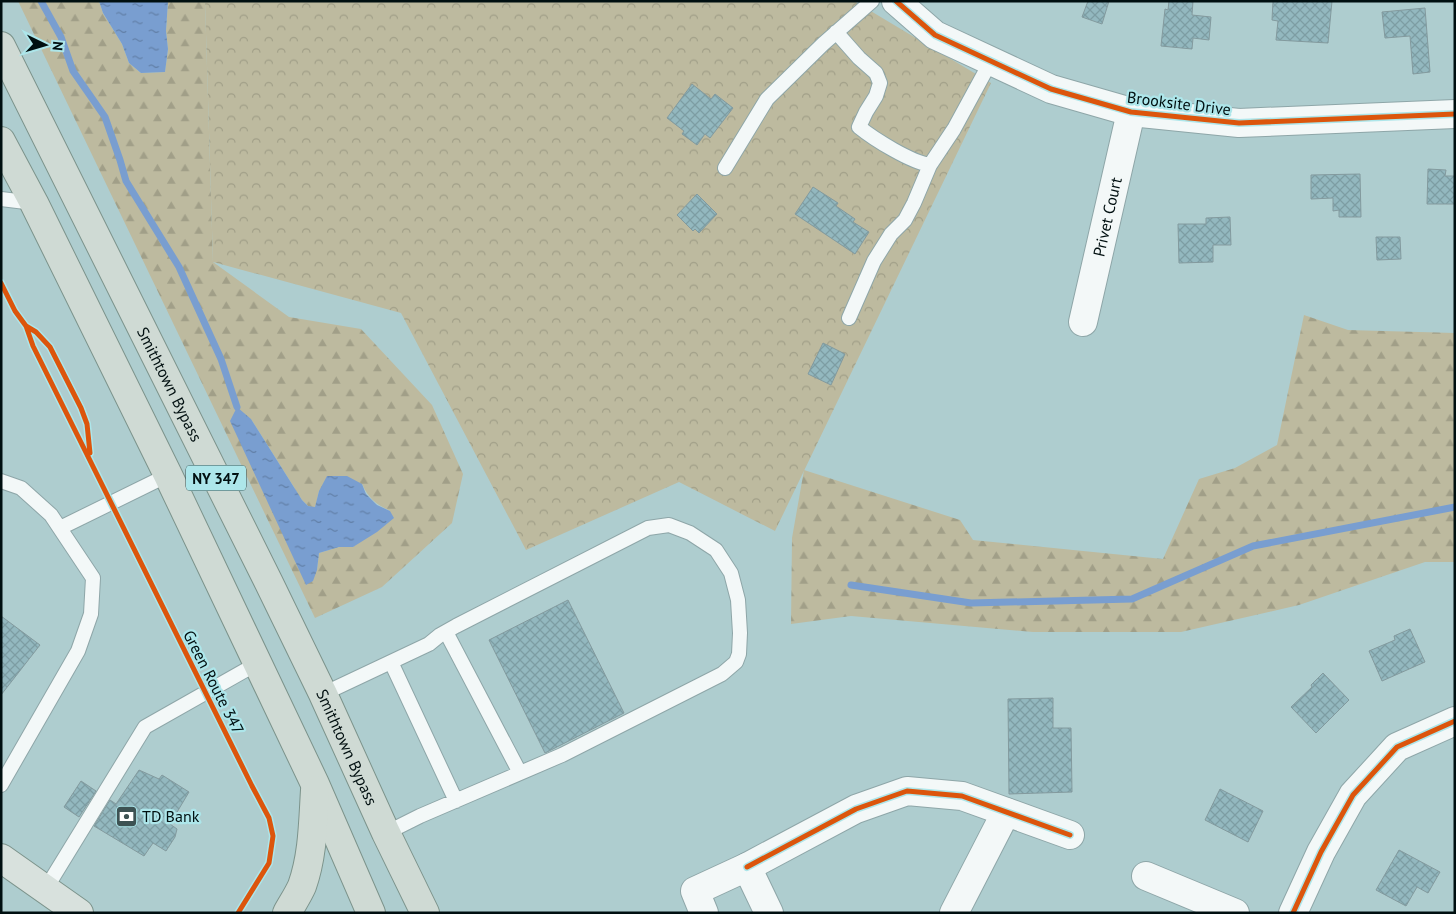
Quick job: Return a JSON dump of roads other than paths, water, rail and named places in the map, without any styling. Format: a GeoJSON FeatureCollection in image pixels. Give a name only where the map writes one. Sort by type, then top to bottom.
{"type":"FeatureCollection","features":[{"type":"Feature","properties":{"kind":"highway","name":"Smithtown Bypass"},"geometry":{"type":"LineString","coordinates":[[1,46],[323,694],[386,833],[425,913]]}},
{"type":"Feature","properties":{"kind":"highway","name":"NY 347"},"geometry":{"type":"LineString","coordinates":[[1,140],[168,475],[316,784],[371,913]]}},
{"type":"Feature","properties":{"kind":"highway"},"geometry":{"type":"LineString","coordinates":[[287,913],[301,888],[312,848],[316,784]]}},
{"type":"Feature","properties":{"kind":"main road"},"geometry":{"type":"LineString","coordinates":[[1,858],[79,913]]}},
{"type":"Feature","properties":{"kind":"street","name":"Brooksite Drive"},"geometry":{"type":"LineString","coordinates":[[896,1],[935,34],[991,61],[1051,89],[1131,112],[1239,123],[1455,114]]}},
{"type":"Feature","properties":{"kind":"street","name":"Privet Court"},"geometry":{"type":"LineString","coordinates":[[1083,322],[1131,112]]}},
{"type":"Feature","properties":{"kind":"street"},"geometry":{"type":"LineString","coordinates":[[1293,913],[1321,852],[1354,795],[1397,748],[1455,721]]}},
{"type":"Feature","properties":{"kind":"street"},"geometry":{"type":"LineString","coordinates":[[704,913],[695,891],[856,809],[907,791],[962,796],[1070,835]]}},
{"type":"Feature","properties":{"kind":"street"},"geometry":{"type":"LineString","coordinates":[[954,913],[1006,812]]}},
{"type":"Feature","properties":{"kind":"street"},"geometry":{"type":"LineString","coordinates":[[747,866],[769,913]]}},
{"type":"Feature","properties":{"kind":"street"},"geometry":{"type":"LineString","coordinates":[[1146,876],[1235,913]]}},
{"type":"Feature","properties":{"kind":"lane"},"geometry":{"type":"LineString","coordinates":[[725,168],[767,99],[836,32],[872,1]]}},
{"type":"Feature","properties":{"kind":"lane"},"geometry":{"type":"LineString","coordinates":[[836,32],[859,58],[876,73],[880,84],[876,96],[859,127],[920,164],[930,165]]}},
{"type":"Feature","properties":{"kind":"lane"},"geometry":{"type":"LineString","coordinates":[[849,318],[874,261],[891,234],[905,220],[930,165],[954,129],[991,61]]}},
{"type":"Feature","properties":{"kind":"lane"},"geometry":{"type":"LineString","coordinates":[[1,199],[34,203]]}},
{"type":"Feature","properties":{"kind":"lane"},"geometry":{"type":"LineString","coordinates":[[60,528],[168,475]]}},
{"type":"Feature","properties":{"kind":"lane"},"geometry":{"type":"LineString","coordinates":[[1,481],[21,488],[51,515],[93,578],[92,614],[78,651],[2,784]]}},
{"type":"Feature","properties":{"kind":"lane"},"geometry":{"type":"LineString","coordinates":[[323,694],[429,644],[446,632],[648,528],[669,526],[690,533],[716,550],[730,573],[738,600],[739,654],[736,662],[722,674],[562,755],[386,833]]}},
{"type":"Feature","properties":{"kind":"lane"},"geometry":{"type":"LineString","coordinates":[[446,632],[520,774]]}},
{"type":"Feature","properties":{"kind":"lane"},"geometry":{"type":"LineString","coordinates":[[390,662],[456,801]]}},
{"type":"Feature","properties":{"kind":"lane"},"geometry":{"type":"LineString","coordinates":[[45,890],[145,727],[258,663]]}},
{"type":"Feature","properties":{"kind":"water"},"geometry":{"type":"Polygon","coordinates":[[[99,1],[168,1],[166,31],[168,49],[165,72],[141,73],[129,63],[122,44],[103,13],[99,1]]]}},
{"type":"Feature","properties":{"kind":"water"},"geometry":{"type":"Polygon","coordinates":[[[237,407],[251,419],[302,500],[308,506],[315,507],[319,491],[327,476],[347,476],[362,484],[366,494],[377,505],[390,511],[394,518],[377,532],[353,547],[339,547],[319,553],[317,570],[313,581],[306,585],[230,421],[237,407]]]}},
{"type":"Feature","properties":{"kind":"waterway"},"geometry":{"type":"LineString","coordinates":[[41,1],[61,37],[73,71],[105,117],[126,181],[179,267],[221,359],[237,407]]}},
{"type":"Feature","properties":{"kind":"waterway"},"geometry":{"type":"LineString","coordinates":[[851,585],[971,603],[1132,599],[1253,546],[1455,507]]}},
{"type":"Feature","properties":{"kind":"place","name":"TD Bank"},"geometry":{"type":"Point","coordinates":[126,816]}}]}
